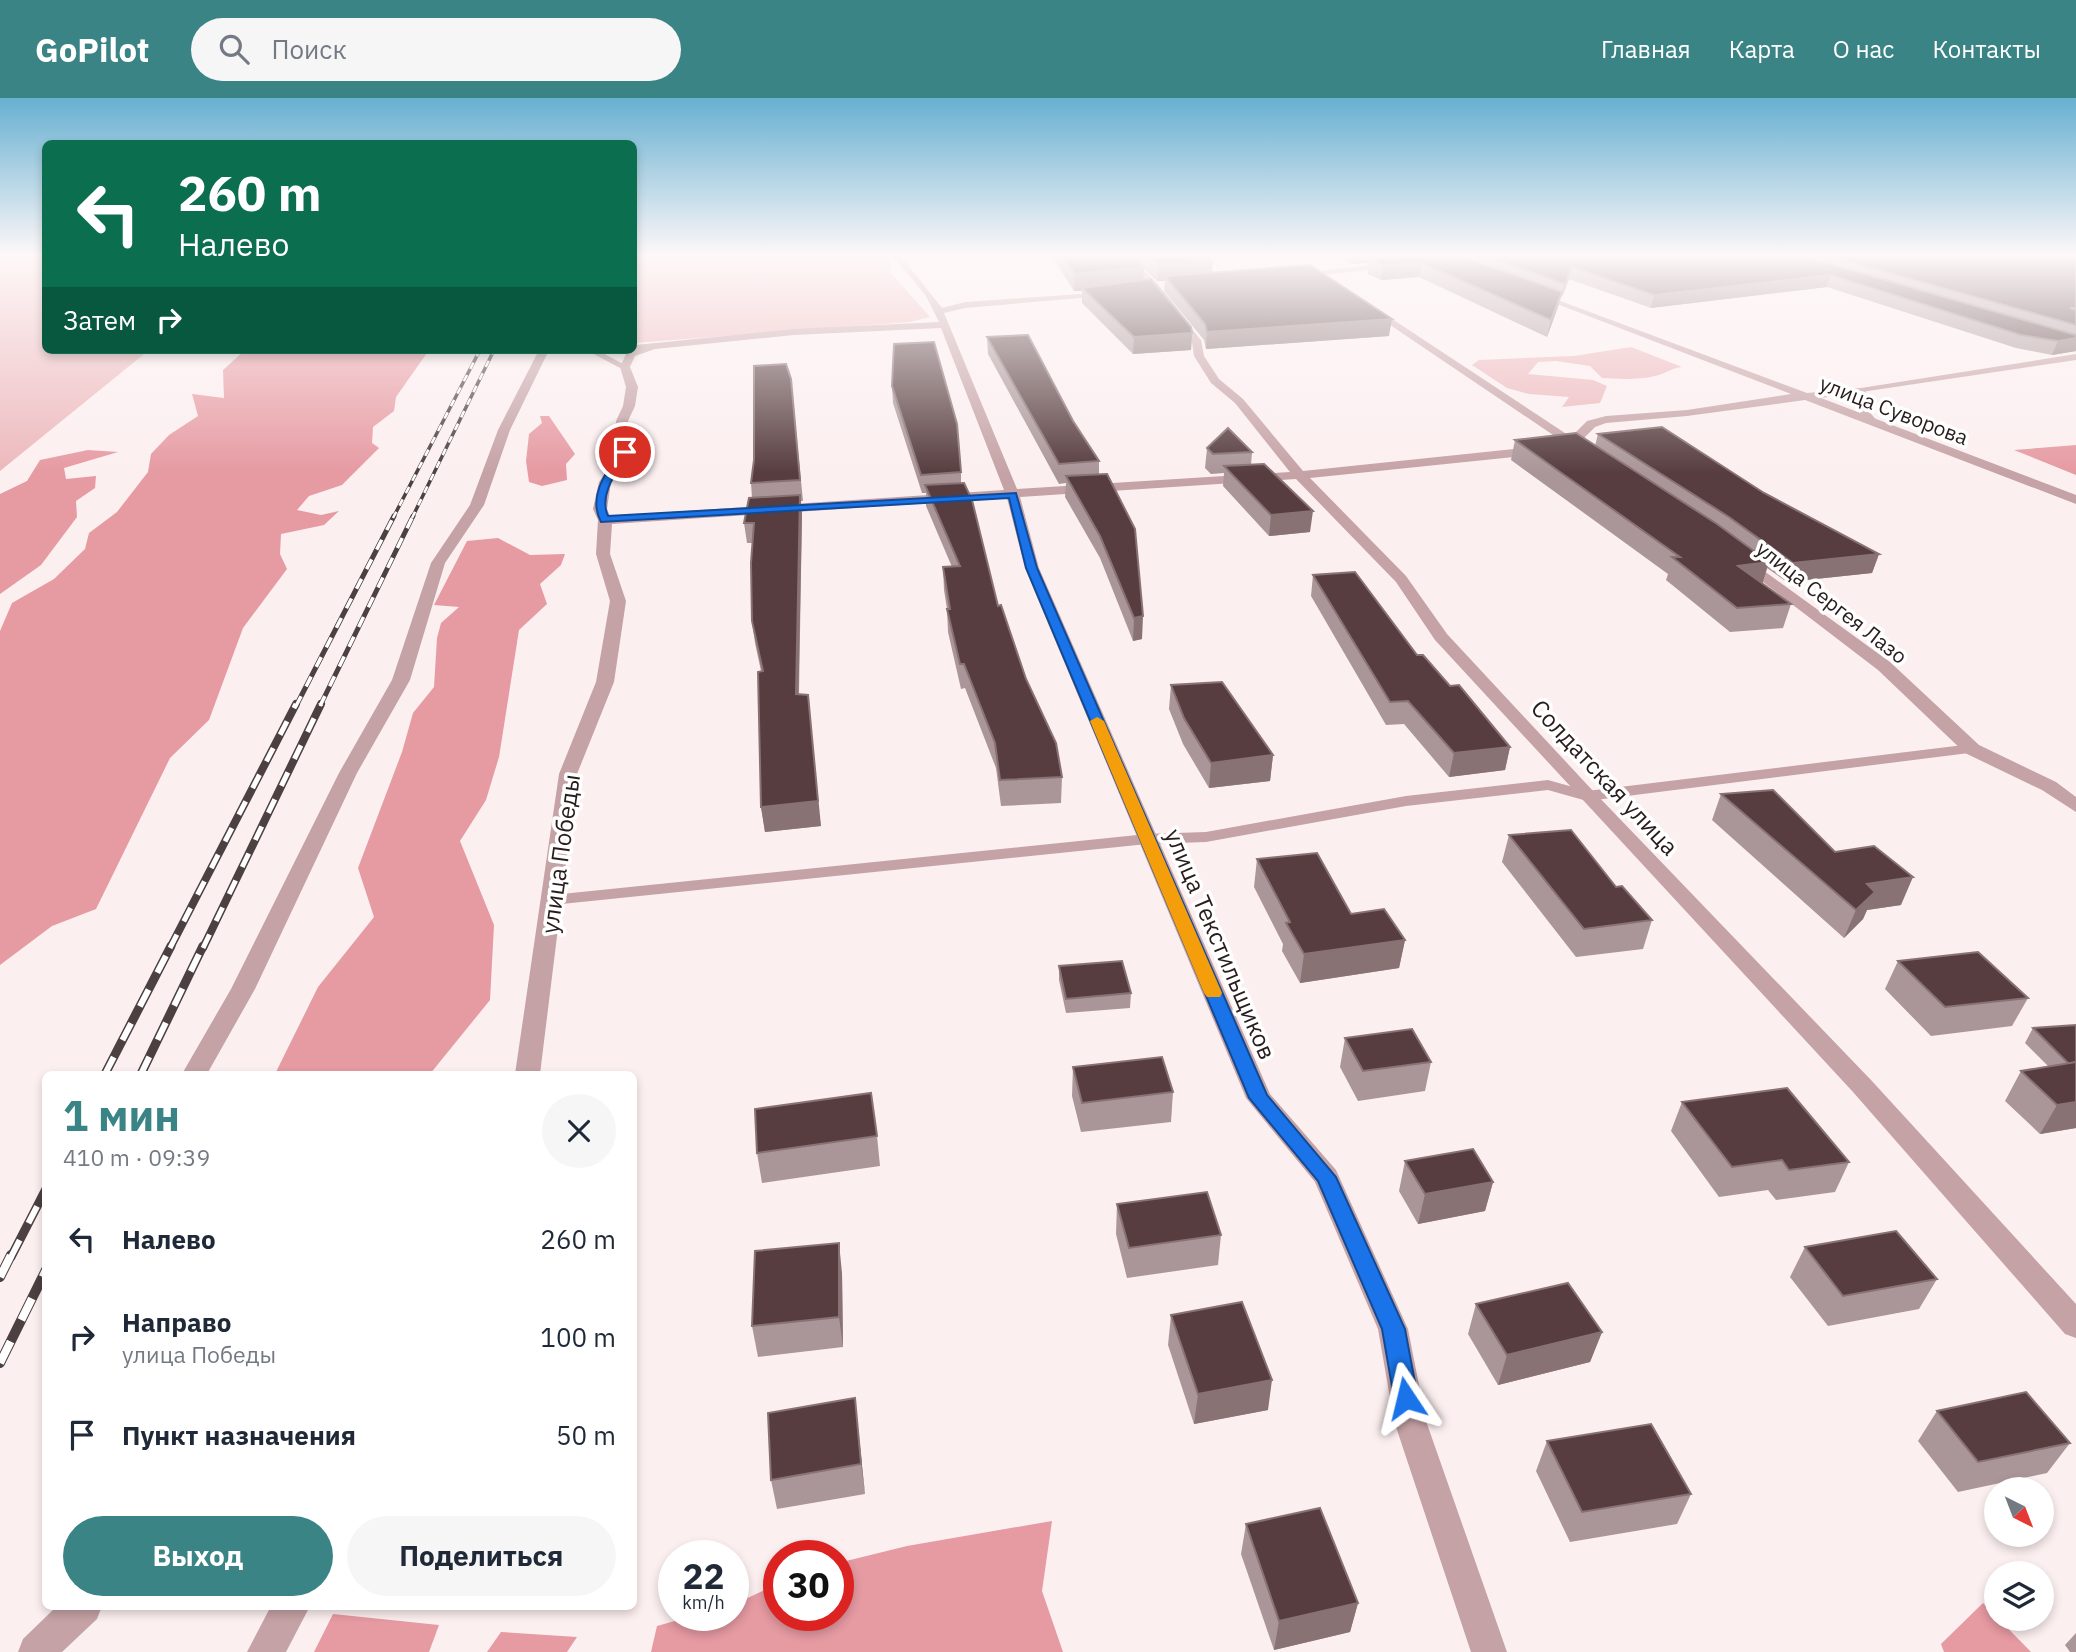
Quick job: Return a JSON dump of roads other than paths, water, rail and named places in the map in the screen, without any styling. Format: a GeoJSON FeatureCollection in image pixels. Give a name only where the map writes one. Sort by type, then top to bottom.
{"type":"FeatureCollection","features":[{"type":"Feature","properties":{"kind":"street"},"geometry":{"type":"LineString","coordinates":[[642,347],[840,328]]}},
{"type":"Feature","properties":{"kind":"street","name":"улица Текстильщиков"},"geometry":{"type":"LineString","coordinates":[[946,328],[1013,495],[1032,568],[1259,1098],[1326,1177],[1393,1329],[1410,1421],[1489,1652]]}},
{"type":"Feature","properties":{"kind":"street","name":"Солдатская улица"},"geometry":{"type":"LineString","coordinates":[[1185,328],[1197,342],[1204,367],[1239,401],[1299,474],[1401,579],[1441,637],[1587,796],[1862,1086],[2076,1325]]}},
{"type":"Feature","properties":{"kind":"street"},"geometry":{"type":"LineString","coordinates":[[1399,328],[1595,458]]}},
{"type":"Feature","properties":{"kind":"street","name":"улица Суворова"},"geometry":{"type":"LineString","coordinates":[[1631,328],[2076,500]]}},
{"type":"Feature","properties":{"kind":"street"},"geometry":{"type":"LineString","coordinates":[[196,1071],[243,989],[348,773],[401,680],[438,563],[477,505],[503,429],[542,354]]}},
{"type":"Feature","properties":{"kind":"street"},"geometry":{"type":"LineString","coordinates":[[625,366],[631,354]]}},
{"type":"Feature","properties":{"kind":"street"},"geometry":{"type":"LineString","coordinates":[[605,520],[1013,495],[1446,462],[1573,443],[1591,425],[1606,420],[1687,413],[1768,400],[1861,391],[2076,357]]}},
{"type":"Feature","properties":{"kind":"street","name":"улица Победы"},"geometry":{"type":"LineString","coordinates":[[527,1071],[568,774],[605,682],[618,601],[603,554],[605,520],[600,509],[605,482],[625,452],[622,421],[629,406],[632,387],[625,366]]}},
{"type":"Feature","properties":{"kind":"street","name":"улица Сергея Лазо"},"geometry":{"type":"LineString","coordinates":[[1727,548],[1884,666],[1972,749],[2049,786],[2076,806]]}},
{"type":"Feature","properties":{"kind":"street"},"geometry":{"type":"LineString","coordinates":[[50,1631],[79,1610]]}},
{"type":"Feature","properties":{"kind":"street"},"geometry":{"type":"LineString","coordinates":[[265,1652],[290,1610]]}},
{"type":"Feature","properties":{"kind":"lane"},"geometry":{"type":"LineString","coordinates":[[599,354],[625,366]]}},
{"type":"Feature","properties":{"kind":"lane"},"geometry":{"type":"LineString","coordinates":[[1861,391],[1861,409],[1873,422]]}},
{"type":"Feature","properties":{"kind":"lane"},"geometry":{"type":"LineString","coordinates":[[552,900],[1147,839],[1206,837],[1406,801],[1548,785],[1587,796],[1972,749]]}},
{"type":"Feature","properties":{"kind":"railway"},"geometry":{"type":"LineString","coordinates":[[393,518],[478,354]]}},
{"type":"Feature","properties":{"kind":"railway"},"geometry":{"type":"LineString","coordinates":[[412,518],[492,354]]}},
{"type":"Feature","properties":{"kind":"railway"},"geometry":{"type":"LineString","coordinates":[[296,706],[394,516]]}},
{"type":"Feature","properties":{"kind":"railway"},"geometry":{"type":"LineString","coordinates":[[320,706],[413,516]]}},
{"type":"Feature","properties":{"kind":"railway"},"geometry":{"type":"LineString","coordinates":[[170,948],[296,704]]}},
{"type":"Feature","properties":{"kind":"railway"},"geometry":{"type":"LineString","coordinates":[[203,948],[321,704]]}},
{"type":"Feature","properties":{"kind":"railway"},"geometry":{"type":"LineString","coordinates":[[107,1071],[171,946]]}},
{"type":"Feature","properties":{"kind":"railway"},"geometry":{"type":"LineString","coordinates":[[142,1071],[203,946]]}},
{"type":"Feature","properties":{"kind":"railway"},"geometry":{"type":"LineString","coordinates":[[11,1257],[42,1197]]}},
{"type":"Feature","properties":{"kind":"railway"},"geometry":{"type":"LineString","coordinates":[[0,1277],[11,1255]]}},
{"type":"Feature","properties":{"kind":"railway"},"geometry":{"type":"LineString","coordinates":[[0,1363],[42,1278]]}}]}
